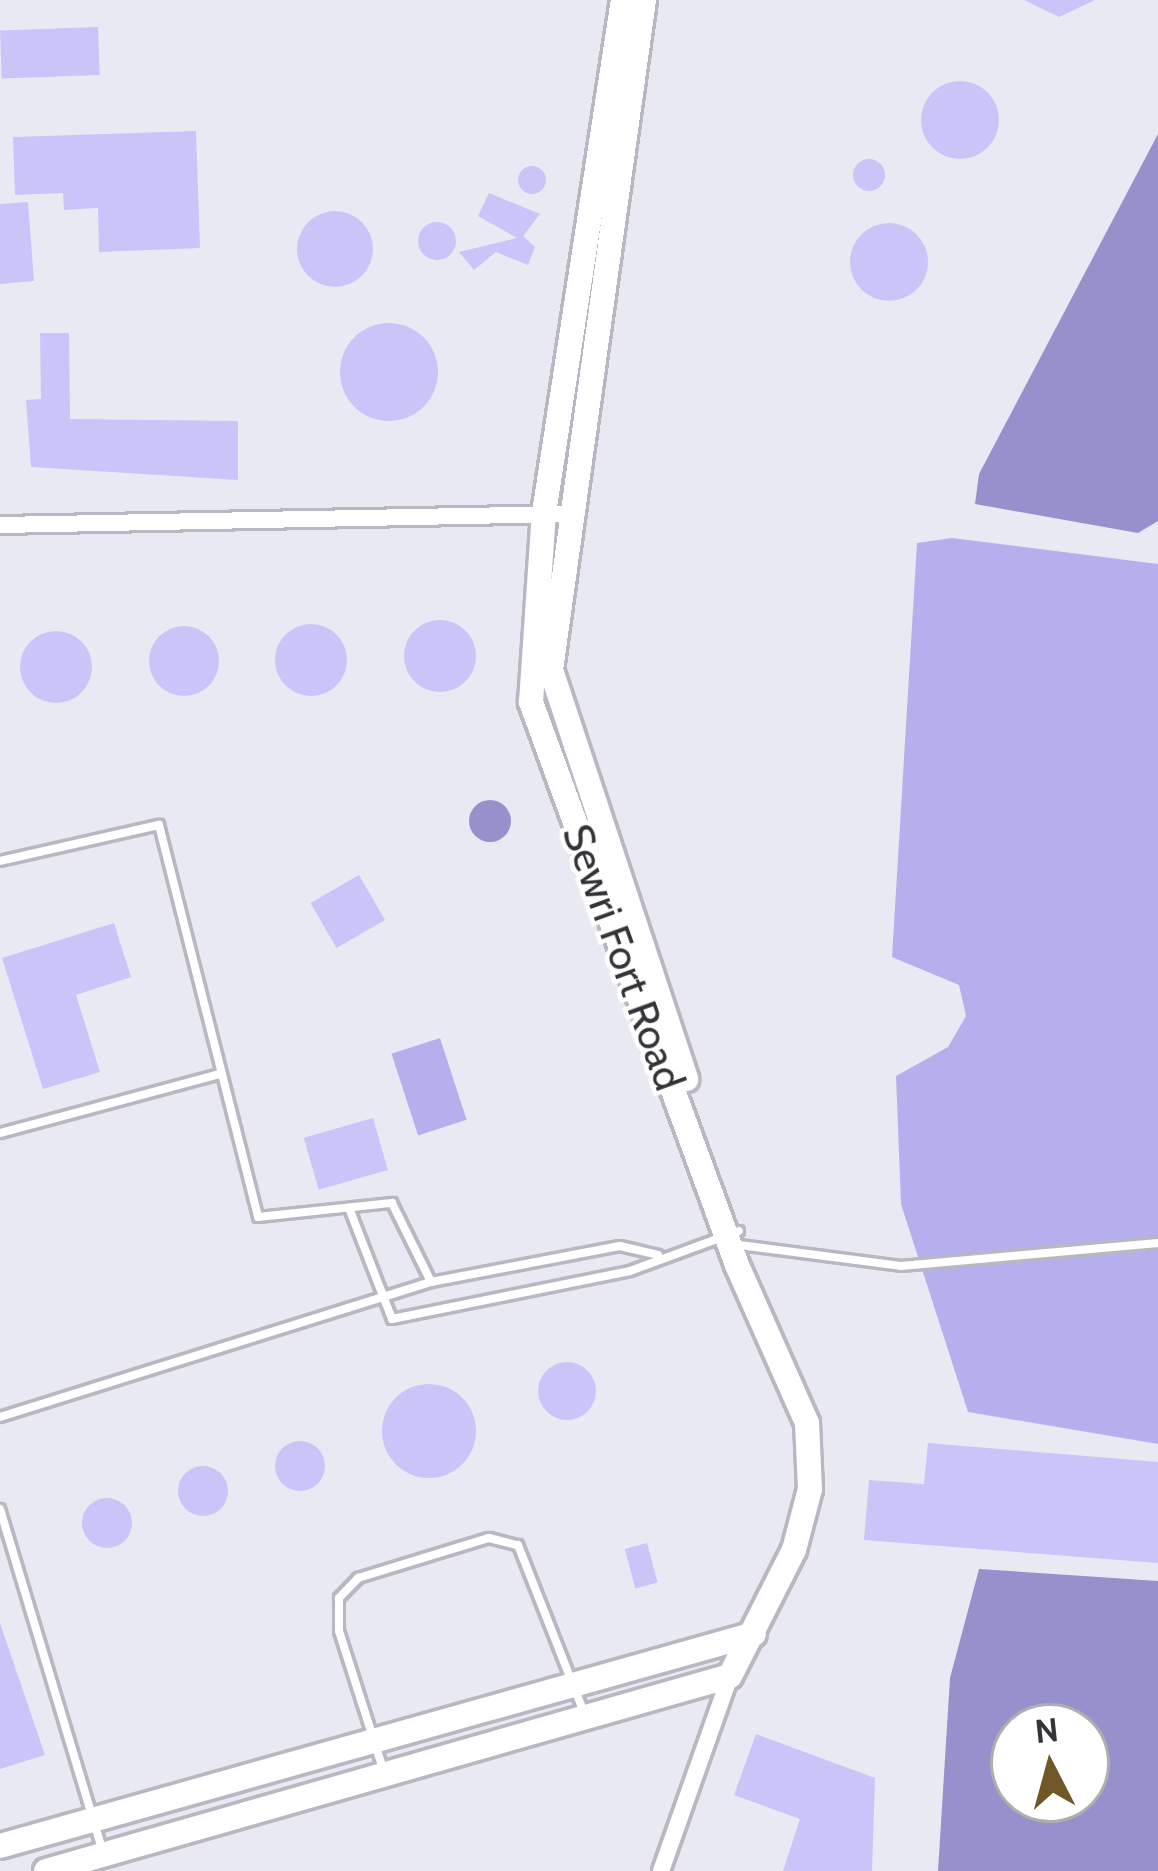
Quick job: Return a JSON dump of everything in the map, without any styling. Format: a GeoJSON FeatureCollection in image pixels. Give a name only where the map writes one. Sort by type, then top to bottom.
{"type":"FeatureCollection","features":[{"type":"Feature","properties":{"kind":"street","name":"Sewri Fort Road"},"geometry":{"type":"LineString","coordinates":[[623,0],[584,335],[532,702],[583,814],[734,1238],[807,1423],[810,1489],[780,1592],[730,1676],[661,1871]]}},
{"type":"Feature","properties":{"kind":"street"},"geometry":{"type":"LineString","coordinates":[[584,335],[644,0]]}},
{"type":"Feature","properties":{"kind":"street"},"geometry":{"type":"LineString","coordinates":[[0,525],[557,513]]}},
{"type":"Feature","properties":{"kind":"street"},"geometry":{"type":"LineString","coordinates":[[0,1846],[576,1688],[754,1634]]}},
{"type":"Feature","properties":{"kind":"street"},"geometry":{"type":"LineString","coordinates":[[46,1871],[730,1676]]}},
{"type":"Feature","properties":{"kind":"lane"},"geometry":{"type":"LineString","coordinates":[[0,861],[159,825],[217,1075],[258,1216],[392,1203],[431,1282]]}},
{"type":"Feature","properties":{"kind":"lane"},"geometry":{"type":"LineString","coordinates":[[0,1133],[217,1075]]}},
{"type":"Feature","properties":{"kind":"lane"},"geometry":{"type":"LineString","coordinates":[[350,1208],[392,1319],[630,1271],[658,1255],[734,1238],[901,1266],[1158,1243]]}},
{"type":"Feature","properties":{"kind":"lane"},"geometry":{"type":"LineString","coordinates":[[0,1417],[431,1282],[620,1246],[658,1255]]}},
{"type":"Feature","properties":{"kind":"lane"},"geometry":{"type":"LineString","coordinates":[[0,1509],[104,1856]]}},
{"type":"Feature","properties":{"kind":"lane"},"geometry":{"type":"LineString","coordinates":[[386,1776],[339,1598],[358,1578],[489,1538],[529,1558],[585,1718]]}},
{"type":"Feature","properties":{"kind":"shaded area"},"geometry":{"type":"Polygon","coordinates":[[[1158,134],[1158,521],[1138,533],[975,504],[979,474],[1158,134]]]}},
{"type":"Feature","properties":{"kind":"shaded area"},"geometry":{"type":"Polygon","coordinates":[[[952,538],[1158,564],[1158,1444],[968,1412],[901,1204],[896,1076],[948,1047],[966,1016],[959,985],[892,957],[917,543],[952,538]]]}},
{"type":"Feature","properties":{"kind":"shaded area"},"geometry":{"type":"Polygon","coordinates":[[[490,800],[505,806],[511,821],[505,836],[490,842],[475,836],[469,821],[475,806],[490,800]]]}},
{"type":"Feature","properties":{"kind":"shaded area"},"geometry":{"type":"Polygon","coordinates":[[[440,1038],[467,1120],[418,1136],[391,1054],[440,1038]]]}},
{"type":"Feature","properties":{"kind":"shaded area"},"geometry":{"type":"Polygon","coordinates":[[[979,1569],[1158,1581],[1158,1871],[938,1871],[950,1678],[979,1569]]]}},
{"type":"Feature","properties":{"kind":"building"},"geometry":{"type":"Polygon","coordinates":[[[1024,0],[1095,0],[1059,17],[1024,0]]]}},
{"type":"Feature","properties":{"kind":"building"},"geometry":{"type":"Polygon","coordinates":[[[98,27],[100,75],[2,78],[0,30],[98,27]]]}},
{"type":"Feature","properties":{"kind":"building"},"geometry":{"type":"Polygon","coordinates":[[[960,81],[988,92],[999,120],[988,148],[960,159],[932,148],[921,120],[932,92],[960,81]]]}},
{"type":"Feature","properties":{"kind":"building"},"geometry":{"type":"Polygon","coordinates":[[[196,131],[200,248],[99,252],[98,208],[64,210],[63,193],[15,195],[13,137],[196,131]]]}},
{"type":"Feature","properties":{"kind":"building"},"geometry":{"type":"Polygon","coordinates":[[[869,159],[880,164],[885,175],[880,186],[869,191],[858,186],[853,175],[858,164],[869,159]]]}},
{"type":"Feature","properties":{"kind":"building"},"geometry":{"type":"Polygon","coordinates":[[[532,166],[542,170],[546,180],[542,190],[532,194],[522,190],[518,180],[522,170],[532,166]]]}},
{"type":"Feature","properties":{"kind":"building"},"geometry":{"type":"Polygon","coordinates":[[[489,193],[540,214],[523,236],[535,247],[528,265],[496,252],[474,270],[459,252],[517,238],[478,216],[489,193]]]}},
{"type":"Feature","properties":{"kind":"building"},"geometry":{"type":"Polygon","coordinates":[[[28,202],[34,281],[0,284],[0,204],[28,202]]]}},
{"type":"Feature","properties":{"kind":"building"},"geometry":{"type":"Polygon","coordinates":[[[335,211],[362,222],[373,249],[362,276],[335,287],[308,276],[297,249],[308,222],[335,211]]]}},
{"type":"Feature","properties":{"kind":"building"},"geometry":{"type":"Polygon","coordinates":[[[437,222],[451,227],[456,241],[451,255],[437,260],[423,255],[418,241],[423,227],[437,222]]]}},
{"type":"Feature","properties":{"kind":"building"},"geometry":{"type":"Polygon","coordinates":[[[889,223],[916,235],[928,262],[916,289],[889,301],[862,289],[850,262],[862,235],[889,223]]]}},
{"type":"Feature","properties":{"kind":"building"},"geometry":{"type":"Polygon","coordinates":[[[389,323],[424,337],[438,372],[424,407],[389,421],[354,407],[340,372],[354,337],[389,323]]]}},
{"type":"Feature","properties":{"kind":"building"},"geometry":{"type":"Polygon","coordinates":[[[40,333],[69,333],[70,419],[238,421],[238,480],[31,467],[26,400],[41,399],[40,333]]]}},
{"type":"Feature","properties":{"kind":"building"},"geometry":{"type":"Polygon","coordinates":[[[440,620],[466,630],[476,656],[466,682],[440,692],[414,682],[404,656],[414,630],[440,620]]]}},
{"type":"Feature","properties":{"kind":"building"},"geometry":{"type":"Polygon","coordinates":[[[311,624],[337,634],[347,660],[337,686],[311,696],[285,686],[275,660],[285,634],[311,624]]]}},
{"type":"Feature","properties":{"kind":"building"},"geometry":{"type":"Polygon","coordinates":[[[184,626],[209,636],[219,661],[209,686],[184,696],[159,686],[149,661],[159,636],[184,626]]]}},
{"type":"Feature","properties":{"kind":"building"},"geometry":{"type":"Polygon","coordinates":[[[56,631],[82,641],[92,667],[82,693],[56,703],[30,693],[20,667],[30,641],[56,631]]]}},
{"type":"Feature","properties":{"kind":"building"},"geometry":{"type":"Polygon","coordinates":[[[359,875],[385,920],[337,948],[311,903],[359,875]]]}},
{"type":"Feature","properties":{"kind":"building"},"geometry":{"type":"Polygon","coordinates":[[[114,923],[131,977],[76,995],[100,1072],[43,1089],[2,958],[114,923]]]}},
{"type":"Feature","properties":{"kind":"building"},"geometry":{"type":"Polygon","coordinates":[[[373,1118],[388,1170],[319,1190],[304,1138],[373,1118]]]}},
{"type":"Feature","properties":{"kind":"building"},"geometry":{"type":"Polygon","coordinates":[[[567,1362],[588,1370],[596,1391],[588,1412],[567,1420],[546,1412],[538,1391],[546,1370],[567,1362]]]}},
{"type":"Feature","properties":{"kind":"building"},"geometry":{"type":"Polygon","coordinates":[[[420,1384],[438,1384],[463,1397],[473,1413],[473,1449],[463,1465],[438,1478],[420,1478],[395,1465],[382,1440],[382,1422],[395,1397],[420,1384]]]}},
{"type":"Feature","properties":{"kind":"building"},"geometry":{"type":"Polygon","coordinates":[[[300,1441],[318,1448],[325,1466],[318,1484],[300,1491],[282,1484],[275,1466],[282,1448],[300,1441]]]}},
{"type":"Feature","properties":{"kind":"building"},"geometry":{"type":"Polygon","coordinates":[[[928,1443],[1158,1462],[1158,1563],[864,1540],[869,1480],[924,1484],[928,1443]]]}},
{"type":"Feature","properties":{"kind":"building"},"geometry":{"type":"Polygon","coordinates":[[[203,1466],[220,1474],[228,1491],[220,1508],[203,1516],[186,1508],[178,1491],[186,1474],[203,1466]]]}},
{"type":"Feature","properties":{"kind":"building"},"geometry":{"type":"Polygon","coordinates":[[[97,1499],[117,1499],[131,1513],[131,1533],[117,1547],[97,1547],[83,1533],[83,1513],[97,1499]]]}},
{"type":"Feature","properties":{"kind":"building"},"geometry":{"type":"Polygon","coordinates":[[[647,1543],[658,1583],[635,1589],[625,1549],[647,1543]]]}},
{"type":"Feature","properties":{"kind":"building"},"geometry":{"type":"Polygon","coordinates":[[[0,1623],[45,1755],[0,1769],[0,1623]]]}},
{"type":"Feature","properties":{"kind":"building"},"geometry":{"type":"Polygon","coordinates":[[[756,1734],[875,1778],[872,1871],[783,1871],[800,1819],[734,1795],[756,1734]]]}}]}
